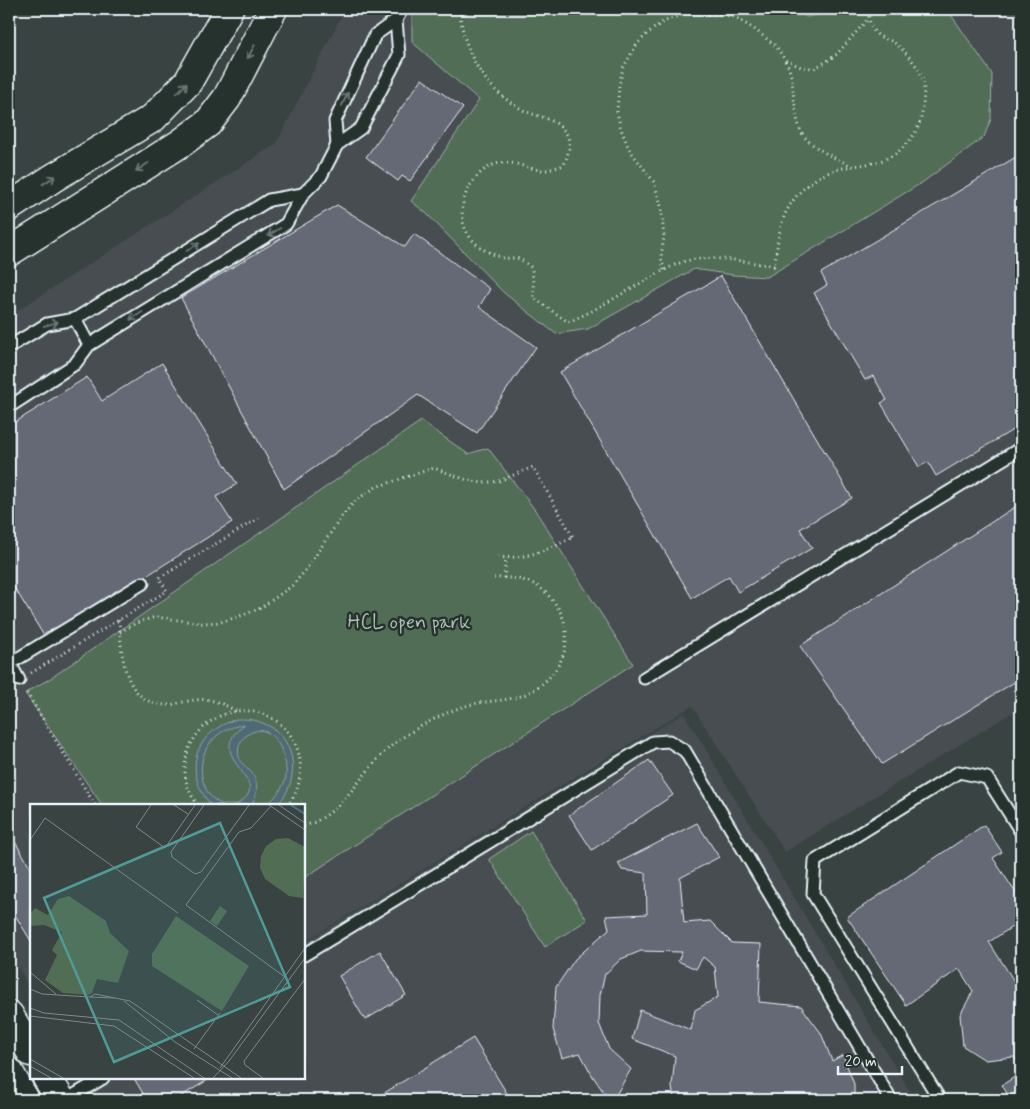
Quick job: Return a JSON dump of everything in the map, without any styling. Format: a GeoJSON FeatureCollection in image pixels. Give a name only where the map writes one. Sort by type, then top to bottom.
{"type":"FeatureCollection","features":[{"type":"Feature","properties":{"kind":"street"},"geometry":{"type":"LineString","coordinates":[[9,207],[53,178],[153,118],[188,82],[229,9]]}},
{"type":"Feature","properties":{"kind":"street"},"geometry":{"type":"LineString","coordinates":[[9,252],[181,143],[208,123],[227,98],[273,9]]}},
{"type":"Feature","properties":{"kind":"street"},"geometry":{"type":"LineString","coordinates":[[9,1015],[30,1050]]}},
{"type":"Feature","properties":{"kind":"street"},"geometry":{"type":"LineString","coordinates":[[9,1072],[25,1100]]}},
{"type":"Feature","properties":{"kind":"street"},"geometry":{"type":"LineString","coordinates":[[48,1079],[61,1100]]}},
{"type":"Feature","properties":{"kind":"lane"},"geometry":{"type":"LineString","coordinates":[[337,145],[335,121],[375,34],[396,20],[402,9]]}},
{"type":"Feature","properties":{"kind":"lane"},"geometry":{"type":"LineString","coordinates":[[9,407],[76,364],[88,345],[286,224],[302,194],[321,176],[337,145],[361,128],[399,55],[396,20]]}},
{"type":"Feature","properties":{"kind":"lane"},"geometry":{"type":"LineString","coordinates":[[9,347],[47,324],[75,319],[269,200],[302,194]]}},
{"type":"Feature","properties":{"kind":"lane"},"geometry":{"type":"LineString","coordinates":[[75,319],[88,345]]}},
{"type":"Feature","properties":{"kind":"lane"},"geometry":{"type":"LineString","coordinates":[[644,678],[1021,448]]}},
{"type":"Feature","properties":{"kind":"lane"},"geometry":{"type":"LineString","coordinates":[[19,680],[9,663],[143,583]]}},
{"type":"Feature","properties":{"kind":"lane"},"geometry":{"type":"LineString","coordinates":[[305,954],[652,742],[669,741],[685,751],[891,1100]]}},
{"type":"Feature","properties":{"kind":"lane"},"geometry":{"type":"LineString","coordinates":[[940,1100],[813,894],[815,861],[959,772],[987,778],[1021,832]]}},
{"type":"Feature","properties":{"kind":"lane"},"geometry":{"type":"LineString","coordinates":[[66,1100],[101,1079]]}},
{"type":"Feature","properties":{"kind":"path"},"geometry":{"type":"LineString","coordinates":[[460,9],[463,30],[481,75],[498,94],[516,106],[534,115],[550,119],[565,133],[570,146],[564,165],[543,171],[520,164],[493,165],[478,175],[467,189],[461,210],[463,223],[470,239],[479,247],[504,258],[519,259],[532,268],[534,298],[568,322],[581,317],[681,262],[698,259],[746,261],[774,266],[784,218],[789,207],[799,194],[824,174],[852,166],[878,162],[898,152],[912,139],[921,117],[923,79],[914,63],[896,44],[877,35],[868,19],[869,9]]}},
{"type":"Feature","properties":{"kind":"path"},"geometry":{"type":"LineString","coordinates":[[682,9],[683,14]]}},
{"type":"Feature","properties":{"kind":"path"},"geometry":{"type":"LineString","coordinates":[[664,270],[661,257],[664,237],[662,206],[654,182],[629,149],[617,112],[618,86],[623,68],[637,44],[661,23],[683,14],[723,14],[754,28],[776,46],[791,72],[796,112],[802,133],[833,158],[852,166]]}},
{"type":"Feature","properties":{"kind":"path"},"geometry":{"type":"LineString","coordinates":[[785,60],[801,67],[814,68],[837,54],[868,19]]}},
{"type":"Feature","properties":{"kind":"path"},"geometry":{"type":"LineString","coordinates":[[120,632],[136,623],[155,617],[202,623],[221,622],[259,609],[292,586],[305,571],[342,516],[356,500],[376,487],[434,468],[464,480],[482,483],[499,481],[533,467],[573,538],[535,554],[506,558],[496,557]]}},
{"type":"Feature","properties":{"kind":"path"},"geometry":{"type":"LineString","coordinates":[[504,578],[506,558]]}},
{"type":"Feature","properties":{"kind":"path"},"geometry":{"type":"LineString","coordinates":[[305,826],[335,808],[388,748],[414,730],[469,705],[511,699],[528,693],[542,684],[554,671],[564,656],[567,638],[564,621],[557,604],[545,591],[530,582],[512,577],[494,578]]}},
{"type":"Feature","properties":{"kind":"path"},"geometry":{"type":"LineString","coordinates":[[119,620],[128,680],[135,691],[145,699],[157,704],[171,705],[203,699],[217,701],[236,711]]}},
{"type":"Feature","properties":{"kind":"path"},"geometry":{"type":"LineString","coordinates":[[19,680],[94,804]]}},
{"type":"Feature","properties":{"kind":"path"},"geometry":{"type":"LineString","coordinates":[[197,804],[188,787],[185,774],[190,746],[206,724],[218,716],[245,710],[259,712],[272,718],[283,726],[292,737],[300,757],[300,778],[296,791],[289,804]]}},
{"type":"Feature","properties":{"kind":"shaded area"},"geometry":{"type":"Polygon","coordinates":[[[345,9],[1021,9],[1021,707],[785,852],[692,706],[305,941],[305,804],[30,804],[30,987],[9,953],[9,316],[276,144],[345,9]]]}},
{"type":"Feature","properties":{"kind":"shaded area"},"geometry":{"type":"Polygon","coordinates":[[[684,713],[915,1100],[100,1100],[88,1079],[305,1079],[305,942],[684,713]]]}},
{"type":"Feature","properties":{"kind":"green space"},"geometry":{"type":"Polygon","coordinates":[[[414,9],[796,9],[806,17],[829,13],[834,9],[947,9],[992,74],[991,119],[984,137],[923,182],[767,277],[733,275],[694,269],[588,329],[556,334],[504,293],[426,213],[411,201],[479,100],[412,42],[412,14],[414,9]]]}},
{"type":"Feature","properties":{"kind":"green space","name":"HCL open park"},"geometry":{"type":"Polygon","coordinates":[[[421,421],[468,454],[488,448],[535,510],[633,664],[305,877],[305,804],[101,804],[25,693],[51,678],[421,421]]]}},
{"type":"Feature","properties":{"kind":"green space"},"geometry":{"type":"Polygon","coordinates":[[[531,831],[587,920],[545,947],[489,859],[531,831]]]}},
{"type":"Feature","properties":{"kind":"water"},"geometry":{"type":"Polygon","coordinates":[[[237,719],[254,720],[272,728],[282,736],[292,758],[293,771],[285,795],[278,804],[267,804],[277,794],[285,781],[285,763],[278,743],[272,736],[265,731],[256,731],[244,738],[238,751],[239,759],[252,773],[256,781],[255,797],[252,804],[236,804],[247,796],[249,787],[230,748],[233,737],[244,725],[233,727],[214,738],[204,755],[202,776],[205,787],[212,798],[222,804],[210,804],[202,792],[195,766],[197,754],[202,743],[222,725],[237,719]]]}},
{"type":"Feature","properties":{"kind":"building"},"geometry":{"type":"Polygon","coordinates":[[[422,79],[463,108],[410,181],[402,176],[398,181],[366,157],[422,79]]]}},
{"type":"Feature","properties":{"kind":"building"},"geometry":{"type":"Polygon","coordinates":[[[1021,154],[1021,415],[1018,417],[1021,425],[936,476],[928,462],[919,467],[881,403],[887,400],[873,376],[865,380],[814,293],[827,285],[821,273],[1021,154]]]}},
{"type":"Feature","properties":{"kind":"building"},"geometry":{"type":"Polygon","coordinates":[[[337,205],[405,247],[414,234],[490,289],[479,307],[536,347],[477,433],[418,395],[284,489],[181,298],[337,205]]]}},
{"type":"Feature","properties":{"kind":"building"},"geometry":{"type":"Polygon","coordinates":[[[721,276],[852,498],[800,529],[812,548],[738,592],[729,576],[692,598],[560,372],[721,276]]]}},
{"type":"Feature","properties":{"kind":"building"},"geometry":{"type":"Polygon","coordinates":[[[162,363],[237,484],[216,497],[232,522],[46,639],[9,579],[9,426],[87,377],[102,401],[162,363]]]}},
{"type":"Feature","properties":{"kind":"building"},"geometry":{"type":"Polygon","coordinates":[[[1021,503],[1021,678],[882,764],[800,646],[1021,503]]]}},
{"type":"Feature","properties":{"kind":"building"},"geometry":{"type":"Polygon","coordinates":[[[649,760],[673,795],[592,850],[569,815],[649,760]]]}},
{"type":"Feature","properties":{"kind":"building"},"geometry":{"type":"Polygon","coordinates":[[[697,823],[719,857],[680,878],[684,923],[710,921],[732,943],[761,944],[759,1002],[801,1006],[821,1033],[832,1061],[843,1055],[854,1084],[854,1100],[674,1100],[672,1087],[675,1056],[632,1039],[640,1010],[691,1030],[695,1010],[718,997],[715,967],[703,957],[696,969],[678,961],[682,952],[641,951],[621,959],[605,974],[600,995],[599,1023],[609,1049],[631,1069],[613,1100],[609,1100],[580,1053],[562,1058],[553,1029],[556,987],[575,959],[609,929],[606,916],[647,914],[646,873],[622,870],[618,863],[697,823]]]}},
{"type":"Feature","properties":{"kind":"building"},"geometry":{"type":"Polygon","coordinates":[[[984,825],[1002,852],[993,858],[1021,901],[1021,921],[989,942],[1021,992],[1021,1069],[1014,1057],[985,1060],[963,1046],[960,1015],[973,991],[959,969],[906,1005],[847,917],[984,825]]]}},
{"type":"Feature","properties":{"kind":"building"},"geometry":{"type":"Polygon","coordinates":[[[9,832],[30,866],[30,939],[9,905],[9,832]]]}},
{"type":"Feature","properties":{"kind":"building"},"geometry":{"type":"Polygon","coordinates":[[[380,951],[406,995],[365,1020],[339,976],[380,951]]]}},
{"type":"Feature","properties":{"kind":"building"},"geometry":{"type":"Polygon","coordinates":[[[473,1038],[511,1100],[373,1100],[473,1038]]]}},
{"type":"Feature","properties":{"kind":"building"},"geometry":{"type":"Polygon","coordinates":[[[1021,1073],[1021,1100],[1011,1100],[1002,1085],[1021,1073]]]}},
{"type":"Feature","properties":{"kind":"building"},"geometry":{"type":"Polygon","coordinates":[[[209,1079],[175,1100],[147,1100],[135,1080],[209,1079]]]}},
{"type":"Feature","properties":{"kind":"building"},"geometry":{"type":"Polygon","coordinates":[[[279,1091],[284,1100],[264,1100],[279,1091]]]}}]}
